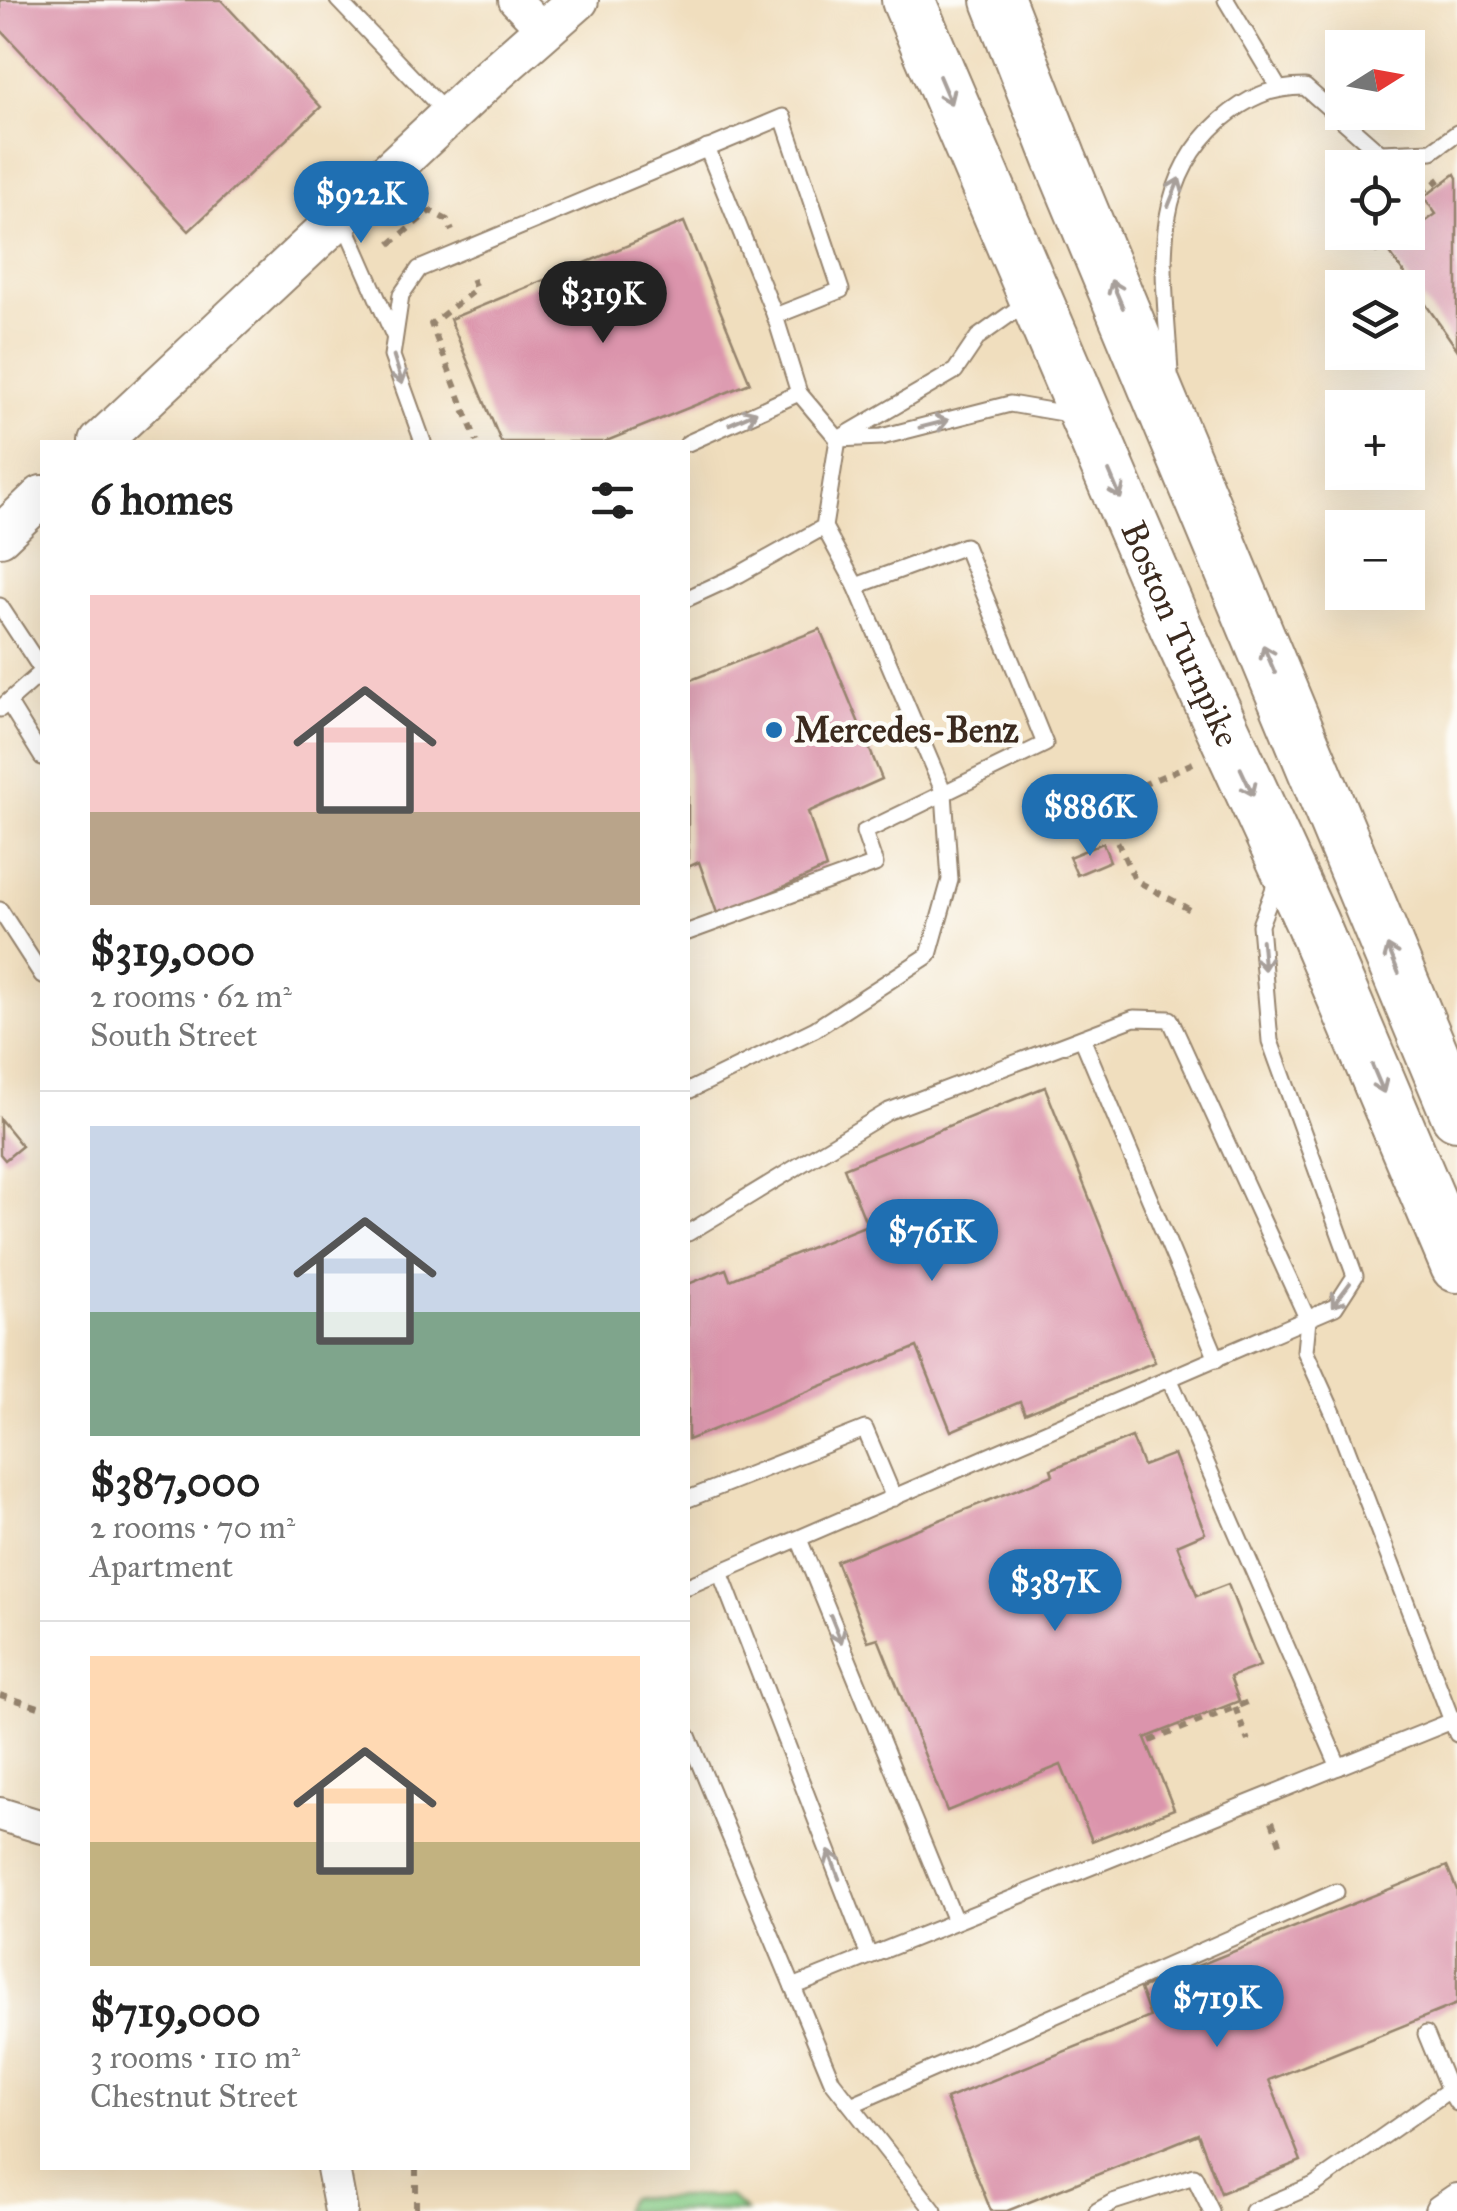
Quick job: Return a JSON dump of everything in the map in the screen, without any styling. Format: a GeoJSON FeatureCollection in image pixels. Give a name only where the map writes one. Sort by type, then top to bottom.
{"type":"FeatureCollection","features":[{"type":"Feature","properties":{"kind":"highway","name":"Boston Turnpike"},"geometry":{"type":"LineString","coordinates":[[908,0],[1457,1266]]}},
{"type":"Feature","properties":{"kind":"highway","name":"Boston Turnpike"},"geometry":{"type":"LineString","coordinates":[[998,0],[1457,1114]]}},
{"type":"Feature","properties":{"kind":"street"},"geometry":{"type":"LineString","coordinates":[[516,0],[544,30]]}},
{"type":"Feature","properties":{"kind":"street"},"geometry":{"type":"LineString","coordinates":[[102,440],[578,0]]}},
{"type":"Feature","properties":{"kind":"street"},"geometry":{"type":"LineString","coordinates":[[0,536],[40,498]]}},
{"type":"Feature","properties":{"kind":"street"},"geometry":{"type":"LineString","coordinates":[[0,1814],[40,1826]]}},
{"type":"Feature","properties":{"kind":"street"},"geometry":{"type":"LineString","coordinates":[[333,2170],[341,2211]]}},
{"type":"Feature","properties":{"kind":"street"},"geometry":{"type":"LineString","coordinates":[[1441,2211],[1457,2200]]}},
{"type":"Feature","properties":{"kind":"lane"},"geometry":{"type":"LineString","coordinates":[[338,0],[449,116]]}},
{"type":"Feature","properties":{"kind":"lane"},"geometry":{"type":"LineString","coordinates":[[1226,0],[1278,87]]}},
{"type":"Feature","properties":{"kind":"lane"},"geometry":{"type":"LineString","coordinates":[[1173,428],[1164,236],[1168,200],[1200,139],[1244,100],[1278,87],[1304,87],[1380,153],[1432,151],[1457,133]]}},
{"type":"Feature","properties":{"kind":"lane"},"geometry":{"type":"LineString","coordinates":[[422,440],[392,356],[400,294],[419,268],[783,117],[841,290],[775,316]]}},
{"type":"Feature","properties":{"kind":"lane"},"geometry":{"type":"LineString","coordinates":[[690,1090],[815,1029],[929,954],[950,880],[944,794],[856,586],[824,527],[838,440],[799,393],[775,316],[707,148]]}},
{"type":"Feature","properties":{"kind":"lane"},"geometry":{"type":"LineString","coordinates":[[342,216],[394,338]]}},
{"type":"Feature","properties":{"kind":"lane"},"geometry":{"type":"LineString","coordinates":[[838,440],[955,371],[978,337],[1034,297]]}},
{"type":"Feature","properties":{"kind":"lane"},"geometry":{"type":"LineString","coordinates":[[690,442],[799,393]]}},
{"type":"Feature","properties":{"kind":"lane"},"geometry":{"type":"LineString","coordinates":[[838,440],[881,438],[1010,404],[1086,416]]}},
{"type":"Feature","properties":{"kind":"lane"},"geometry":{"type":"LineString","coordinates":[[690,597],[824,527]]}},
{"type":"Feature","properties":{"kind":"lane"},"geometry":{"type":"LineString","coordinates":[[690,931],[875,864],[864,832],[1045,744],[965,546],[856,586]]}},
{"type":"Feature","properties":{"kind":"lane"},"geometry":{"type":"LineString","coordinates":[[0,606],[40,668]]}},
{"type":"Feature","properties":{"kind":"lane"},"geometry":{"type":"LineString","coordinates":[[40,673],[4,706],[40,753]]}},
{"type":"Feature","properties":{"kind":"lane"},"geometry":{"type":"LineString","coordinates":[[690,1585],[1335,1307],[1355,1276],[1270,1041],[1260,925],[1284,862]]}},
{"type":"Feature","properties":{"kind":"lane"},"geometry":{"type":"LineString","coordinates":[[0,910],[40,971]]}},
{"type":"Feature","properties":{"kind":"lane"},"geometry":{"type":"LineString","coordinates":[[690,1232],[888,1111],[1134,1018],[1170,1019],[1308,1320],[1305,1352],[1334,1416],[1455,1725],[1339,1767],[793,1987]]}},
{"type":"Feature","properties":{"kind":"lane"},"geometry":{"type":"LineString","coordinates":[[1082,1038],[1218,1359]]}},
{"type":"Feature","properties":{"kind":"lane"},"geometry":{"type":"LineString","coordinates":[[1170,1380],[1339,1767]]}},
{"type":"Feature","properties":{"kind":"lane"},"geometry":{"type":"LineString","coordinates":[[690,1498],[865,1429],[894,1498]]}},
{"type":"Feature","properties":{"kind":"lane"},"geometry":{"type":"LineString","coordinates":[[798,1538],[956,1921]]}},
{"type":"Feature","properties":{"kind":"lane"},"geometry":{"type":"LineString","coordinates":[[720,1572],[869,1956]]}},
{"type":"Feature","properties":{"kind":"lane"},"geometry":{"type":"LineString","coordinates":[[690,1741],[832,2082],[934,2211]]}},
{"type":"Feature","properties":{"kind":"lane"},"geometry":{"type":"LineString","coordinates":[[851,2104],[1336,1892]]}},
{"type":"Feature","properties":{"kind":"lane"},"geometry":{"type":"LineString","coordinates":[[1253,2211],[1314,2184],[1454,2092],[1426,2034]]}},
{"type":"Feature","properties":{"kind":"lane"},"geometry":{"type":"LineString","coordinates":[[1097,2211],[1113,2202],[1194,2176],[1211,2211]]}},
{"type":"Feature","properties":{"kind":"path"},"geometry":{"type":"LineString","coordinates":[[1425,189],[1444,175]]}},
{"type":"Feature","properties":{"kind":"path"},"geometry":{"type":"LineString","coordinates":[[390,244],[430,211],[446,220],[454,236]]}},
{"type":"Feature","properties":{"kind":"path"},"geometry":{"type":"LineString","coordinates":[[1377,250],[1379,254]]}},
{"type":"Feature","properties":{"kind":"path"},"geometry":{"type":"LineString","coordinates":[[472,279],[476,289],[431,324],[477,440]]}},
{"type":"Feature","properties":{"kind":"path"},"geometry":{"type":"LineString","coordinates":[[1196,913],[1135,880],[1112,830],[1116,802],[1136,788],[1231,747]]}},
{"type":"Feature","properties":{"kind":"path"},"geometry":{"type":"LineString","coordinates":[[0,1696],[40,1707]]}},
{"type":"Feature","properties":{"kind":"path"},"geometry":{"type":"LineString","coordinates":[[1150,1740],[1253,1700]]}},
{"type":"Feature","properties":{"kind":"path"},"geometry":{"type":"LineString","coordinates":[[1234,1707],[1248,1741]]}},
{"type":"Feature","properties":{"kind":"path"},"geometry":{"type":"LineString","coordinates":[[1270,1816],[1281,1846]]}},
{"type":"Feature","properties":{"kind":"path"},"geometry":{"type":"LineString","coordinates":[[416,2170],[416,2211]]}},
{"type":"Feature","properties":{"kind":"green space"},"geometry":{"type":"Polygon","coordinates":[[[729,2196],[746,2211],[622,2211],[629,2198],[729,2196]]]}},
{"type":"Feature","properties":{"kind":"building"},"geometry":{"type":"Polygon","coordinates":[[[0,0],[221,0],[321,107],[189,231],[0,29],[0,0]]]}},
{"type":"Feature","properties":{"kind":"building"},"geometry":{"type":"Polygon","coordinates":[[[1455,174],[1457,349],[1425,303],[1425,270],[1402,270],[1388,250],[1425,250],[1425,222],[1436,214],[1425,196],[1455,174]]]}},
{"type":"Feature","properties":{"kind":"building"},"geometry":{"type":"Polygon","coordinates":[[[684,222],[750,383],[609,440],[500,440],[450,319],[684,222]]]}},
{"type":"Feature","properties":{"kind":"building","name":"Mercedes-Benz"},"geometry":{"type":"Polygon","coordinates":[[[820,629],[882,779],[808,812],[826,868],[718,916],[699,862],[690,866],[690,680],[820,629]]]}},
{"type":"Feature","properties":{"kind":"building"},"geometry":{"type":"Polygon","coordinates":[[[1103,843],[1110,861],[1077,875],[1069,857],[1103,843]]]}},
{"type":"Feature","properties":{"kind":"building"},"geometry":{"type":"Polygon","coordinates":[[[1045,1087],[1155,1362],[1025,1414],[1020,1402],[951,1431],[917,1347],[690,1439],[690,1283],[726,1269],[730,1280],[867,1225],[844,1168],[1045,1087]]]}},
{"type":"Feature","properties":{"kind":"building"},"geometry":{"type":"Polygon","coordinates":[[[0,1119],[22,1146],[5,1160],[0,1154],[0,1119]]]}},
{"type":"Feature","properties":{"kind":"building"},"geometry":{"type":"Polygon","coordinates":[[[1132,1437],[1143,1466],[1174,1454],[1205,1533],[1177,1545],[1197,1596],[1228,1584],[1260,1666],[1230,1677],[1239,1701],[1145,1738],[1174,1809],[1092,1841],[1061,1765],[947,1811],[878,1638],[868,1641],[836,1561],[1053,1475],[1051,1469],[1132,1437]]]}},
{"type":"Feature","properties":{"kind":"building"},"geometry":{"type":"Polygon","coordinates":[[[1447,1866],[1457,1890],[1457,2004],[1269,2080],[1301,2161],[1221,2193],[1198,2134],[1007,2211],[991,2211],[946,2099],[1150,2017],[1140,1989],[1447,1866]]]}},
{"type":"Feature","properties":{"kind":"place","name":"Mercedes-Benz"},"geometry":{"type":"Point","coordinates":[774,730]}}]}
